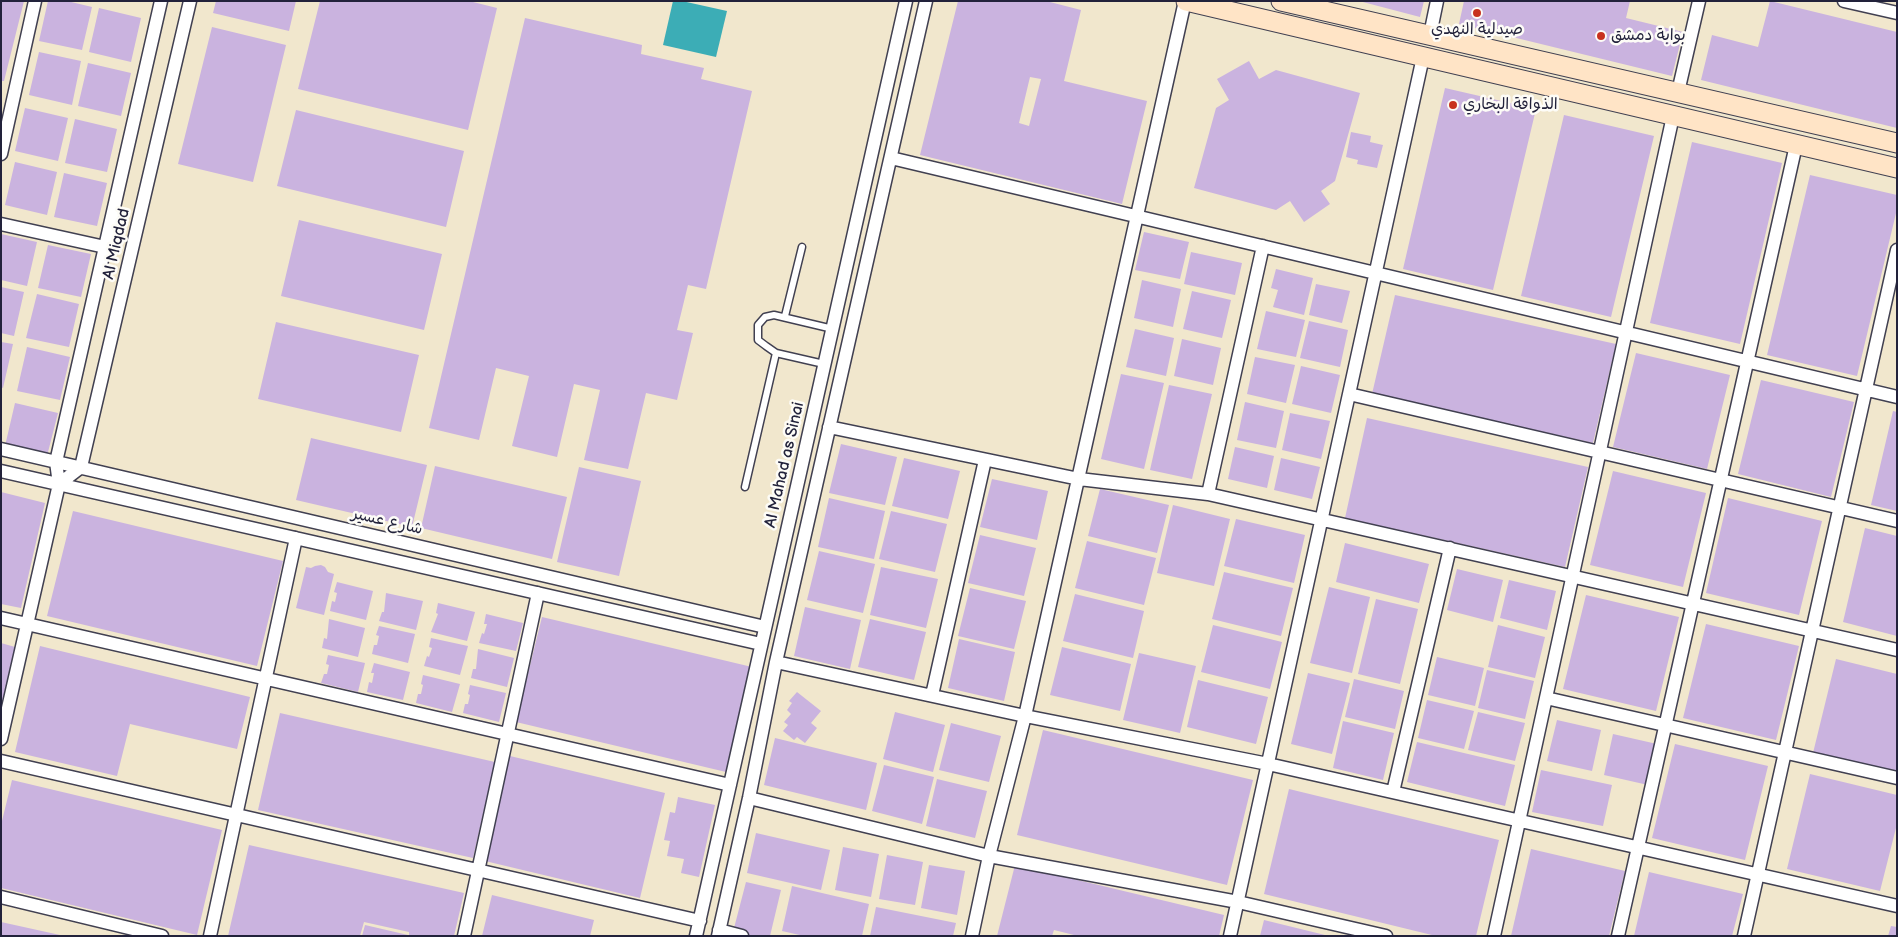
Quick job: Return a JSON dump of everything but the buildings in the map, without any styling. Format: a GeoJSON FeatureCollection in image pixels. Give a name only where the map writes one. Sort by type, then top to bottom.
{"type":"FeatureCollection","features":[{"type":"Feature","properties":{"kind":"street"},"geometry":{"type":"LineString","coordinates":[[1,154],[7,101],[35,1]]}},
{"type":"Feature","properties":{"kind":"street","name":"Al Miqdad"},"geometry":{"type":"LineString","coordinates":[[1,739],[59,484],[56,462],[161,1]]}},
{"type":"Feature","properties":{"kind":"street","name":"Al Miqdad"},"geometry":{"type":"LineString","coordinates":[[81,468],[190,1]]}},
{"type":"Feature","properties":{"kind":"street","name":"Al Mahad as Sinai"},"geometry":{"type":"LineString","coordinates":[[696,936],[906,1]]}},
{"type":"Feature","properties":{"kind":"street"},"geometry":{"type":"LineString","coordinates":[[742,936],[718,933],[749,798],[776,662],[926,1]]}},
{"type":"Feature","properties":{"kind":"street"},"geometry":{"type":"LineString","coordinates":[[972,936],[989,856],[1025,716],[1079,479],[1185,1],[1897,168]]}},
{"type":"Feature","properties":{"kind":"street"},"geometry":{"type":"LineString","coordinates":[[1281,1],[1897,143]]}},
{"type":"Feature","properties":{"kind":"street"},"geometry":{"type":"LineString","coordinates":[[1430,35],[1437,1]]}},
{"type":"Feature","properties":{"kind":"street"},"geometry":{"type":"LineString","coordinates":[[1678,92],[1699,1]]}},
{"type":"Feature","properties":{"kind":"street"},"geometry":{"type":"LineString","coordinates":[[1844,1],[1897,13]]}},
{"type":"Feature","properties":{"kind":"street"},"geometry":{"type":"LineString","coordinates":[[1230,936],[1423,57]]}},
{"type":"Feature","properties":{"kind":"street"},"geometry":{"type":"LineString","coordinates":[[1494,936],[1673,116]]}},
{"type":"Feature","properties":{"kind":"street"},"geometry":{"type":"LineString","coordinates":[[1618,936],[1796,145]]}},
{"type":"Feature","properties":{"kind":"street"},"geometry":{"type":"LineString","coordinates":[[891,158],[1897,397]]}},
{"type":"Feature","properties":{"kind":"street"},"geometry":{"type":"LineString","coordinates":[[1,224],[105,247]]}},
{"type":"Feature","properties":{"kind":"street"},"geometry":{"type":"LineString","coordinates":[[1208,494],[1263,246]]}},
{"type":"Feature","properties":{"kind":"street"},"geometry":{"type":"LineString","coordinates":[[1744,936],[1897,250]]}},
{"type":"Feature","properties":{"kind":"street"},"geometry":{"type":"LineString","coordinates":[[1349,394],[1897,522]]}},
{"type":"Feature","properties":{"kind":"street"},"geometry":{"type":"LineString","coordinates":[[829,426],[1079,479],[1208,494],[1897,650]]}},
{"type":"Feature","properties":{"kind":"street","name":"شارع عسير"},"geometry":{"type":"LineString","coordinates":[[1,449],[765,627]]}},
{"type":"Feature","properties":{"kind":"street"},"geometry":{"type":"LineString","coordinates":[[932,695],[985,460]]}},
{"type":"Feature","properties":{"kind":"street"},"geometry":{"type":"LineString","coordinates":[[59,484],[81,468]]}},
{"type":"Feature","properties":{"kind":"street"},"geometry":{"type":"LineString","coordinates":[[1,471],[762,644]]}},
{"type":"Feature","properties":{"kind":"street"},"geometry":{"type":"LineString","coordinates":[[210,936],[296,538]]}},
{"type":"Feature","properties":{"kind":"street"},"geometry":{"type":"LineString","coordinates":[[1393,792],[1450,548]]}},
{"type":"Feature","properties":{"kind":"street"},"geometry":{"type":"LineString","coordinates":[[464,936],[538,593]]}},
{"type":"Feature","properties":{"kind":"street"},"geometry":{"type":"LineString","coordinates":[[1,618],[730,785]]}},
{"type":"Feature","properties":{"kind":"street"},"geometry":{"type":"LineString","coordinates":[[776,662],[1025,716],[1268,764],[1897,906]]}},
{"type":"Feature","properties":{"kind":"street"},"geometry":{"type":"LineString","coordinates":[[1546,698],[1897,778]]}},
{"type":"Feature","properties":{"kind":"street"},"geometry":{"type":"LineString","coordinates":[[1,761],[700,921]]}},
{"type":"Feature","properties":{"kind":"street"},"geometry":{"type":"LineString","coordinates":[[749,798],[989,856],[1238,902],[1386,936]]}},
{"type":"Feature","properties":{"kind":"street"},"geometry":{"type":"LineString","coordinates":[[1,897],[162,936]]}},
{"type":"Feature","properties":{"kind":"lane"},"geometry":{"type":"LineString","coordinates":[[785,316],[802,247]]}},
{"type":"Feature","properties":{"kind":"lane"},"geometry":{"type":"LineString","coordinates":[[824,364],[776,353],[758,340],[758,325],[765,318],[774,315],[785,316],[833,329]]}},
{"type":"Feature","properties":{"kind":"lane"},"geometry":{"type":"LineString","coordinates":[[745,487],[776,353]]}},
{"type":"Feature","properties":{"kind":"water"},"geometry":{"type":"Polygon","coordinates":[[[673,1],[682,1],[727,11],[716,57],[663,45],[673,1]]]}},
{"type":"Feature","properties":{"kind":"place","name":"صيدلية النهدي"},"geometry":{"type":"Point","coordinates":[1477,13]}},
{"type":"Feature","properties":{"kind":"place","name":"بوابة دمشق"},"geometry":{"type":"Point","coordinates":[1601,36]}},
{"type":"Feature","properties":{"kind":"place","name":"الذواقة البخاري"},"geometry":{"type":"Point","coordinates":[1453,105]}}]}
